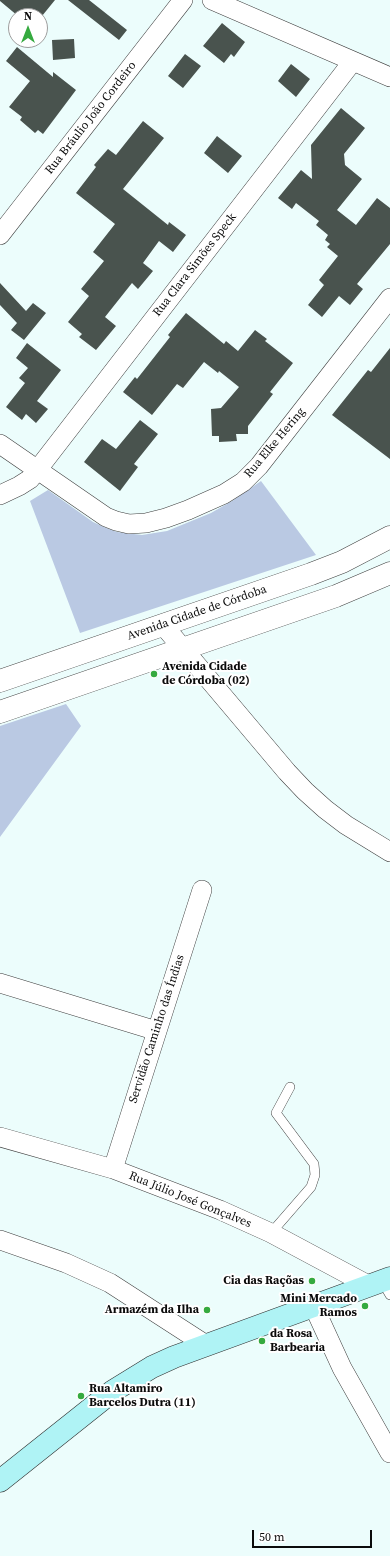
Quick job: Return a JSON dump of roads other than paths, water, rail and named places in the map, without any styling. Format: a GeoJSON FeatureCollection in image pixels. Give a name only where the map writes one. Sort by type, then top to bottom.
{"type":"FeatureCollection","features":[{"type":"Feature","properties":{"kind":"main road"},"geometry":{"type":"LineString","coordinates":[[0,1481],[94,1405],[132,1378],[174,1357],[206,1345],[314,1307],[383,1285]]}},
{"type":"Feature","properties":{"kind":"street","name":"Rua Bráulio João Cordeiro"},"geometry":{"type":"LineString","coordinates":[[0,236],[183,0]]}},
{"type":"Feature","properties":{"kind":"street"},"geometry":{"type":"LineString","coordinates":[[212,0],[390,77]]}},
{"type":"Feature","properties":{"kind":"street","name":"Rua Clara Simões Speck"},"geometry":{"type":"LineString","coordinates":[[0,495],[30,479],[353,61]]}},
{"type":"Feature","properties":{"kind":"street","name":"Rua Elke Hering"},"geometry":{"type":"LineString","coordinates":[[0,444],[106,517],[129,524],[146,523],[166,518],[224,494],[243,482],[274,450],[390,298]]}},
{"type":"Feature","properties":{"kind":"street","name":"Avenida Cidade de Córdoba"},"geometry":{"type":"LineString","coordinates":[[0,681],[342,562],[390,538]]}},
{"type":"Feature","properties":{"kind":"street"},"geometry":{"type":"LineString","coordinates":[[0,712],[336,596],[390,573]]}},
{"type":"Feature","properties":{"kind":"street"},"geometry":{"type":"LineString","coordinates":[[163,625],[286,772],[325,809],[346,825],[390,852]]}},
{"type":"Feature","properties":{"kind":"street","name":"Servidão Caminho das Índias"},"geometry":{"type":"LineString","coordinates":[[113,1169],[202,890]]}},
{"type":"Feature","properties":{"kind":"street"},"geometry":{"type":"LineString","coordinates":[[0,983],[157,1031]]}},
{"type":"Feature","properties":{"kind":"street","name":"Rua Júlio José Gonçalves"},"geometry":{"type":"LineString","coordinates":[[0,1137],[113,1169],[214,1208],[383,1285]]}},
{"type":"Feature","properties":{"kind":"street"},"geometry":{"type":"LineString","coordinates":[[0,1240],[66,1262],[110,1283],[206,1345]]}},
{"type":"Feature","properties":{"kind":"street"},"geometry":{"type":"LineString","coordinates":[[314,1307],[342,1368],[390,1453]]}},
{"type":"Feature","properties":{"kind":"lane"},"geometry":{"type":"LineString","coordinates":[[271,1234],[311,1187],[315,1175],[314,1164],[276,1113],[290,1087]]}},
{"type":"Feature","properties":{"kind":"place","name":"Avenida Cidade de Córdoba (02)"},"geometry":{"type":"Point","coordinates":[154,674]}},
{"type":"Feature","properties":{"kind":"place","name":"Cia das Raçõas"},"geometry":{"type":"Point","coordinates":[312,1281]}},
{"type":"Feature","properties":{"kind":"place","name":"Mini Mercado Ramos"},"geometry":{"type":"Point","coordinates":[365,1306]}},
{"type":"Feature","properties":{"kind":"place","name":"Armazém da Ilha"},"geometry":{"type":"Point","coordinates":[207,1310]}},
{"type":"Feature","properties":{"kind":"place","name":"da Rosa Barbearia"},"geometry":{"type":"Point","coordinates":[262,1341]}},
{"type":"Feature","properties":{"kind":"place","name":"Rua Altamiro Barcelos Dutra (11)"},"geometry":{"type":"Point","coordinates":[81,1396]}}]}
